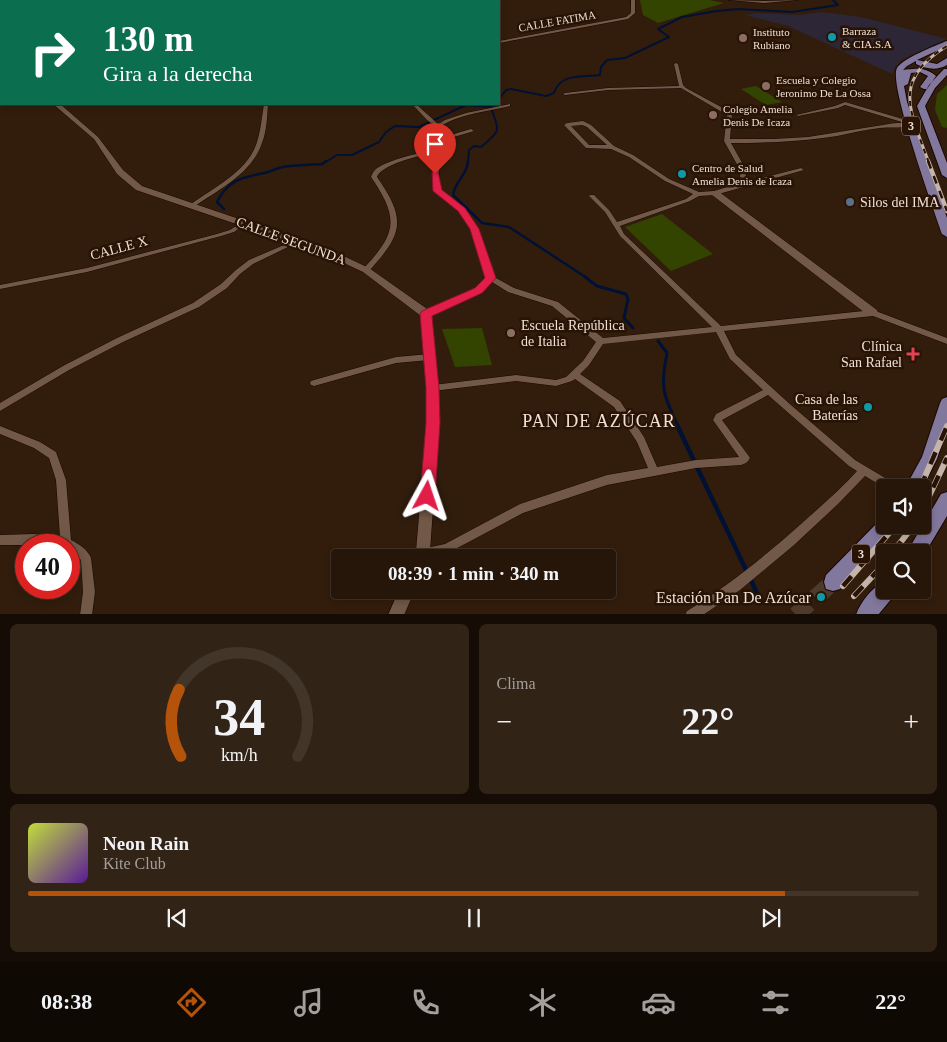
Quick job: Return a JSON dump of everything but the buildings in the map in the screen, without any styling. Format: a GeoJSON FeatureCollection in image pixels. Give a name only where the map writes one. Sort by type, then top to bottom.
{"type":"FeatureCollection","features":[{"type":"Feature","properties":{"kind":"main road","name":"3"},"geometry":{"type":"LineString","coordinates":[[947,43],[914,57],[899,70],[902,95],[910,124],[947,234]]}},
{"type":"Feature","properties":{"kind":"main road"},"geometry":{"type":"LineString","coordinates":[[934,48],[919,59],[919,62],[938,67],[942,66],[947,60]]}},
{"type":"Feature","properties":{"kind":"main road"},"geometry":{"type":"LineString","coordinates":[[902,95],[906,72],[918,70],[930,74],[933,77],[922,89],[920,106]]}},
{"type":"Feature","properties":{"kind":"main road","name":"3"},"geometry":{"type":"LineString","coordinates":[[947,71],[932,87],[920,106],[947,175]]}},
{"type":"Feature","properties":{"kind":"main road"},"geometry":{"type":"LineString","coordinates":[[918,479],[929,459],[947,404]]}},
{"type":"Feature","properties":{"kind":"main road"},"geometry":{"type":"LineString","coordinates":[[921,544],[947,500]]}},
{"type":"Feature","properties":{"kind":"main road","name":"3"},"geometry":{"type":"LineString","coordinates":[[833,582],[879,534]]}},
{"type":"Feature","properties":{"kind":"main road"},"geometry":{"type":"LineString","coordinates":[[872,612],[880,599]]}},
{"type":"Feature","properties":{"kind":"street","name":"CALLE FATIMA"},"geometry":{"type":"LineString","coordinates":[[500,42],[627,18],[633,13],[634,0]]}},
{"type":"Feature","properties":{"kind":"street"},"geometry":{"type":"LineString","coordinates":[[730,0],[796,0]]}},
{"type":"Feature","properties":{"kind":"street"},"geometry":{"type":"LineString","coordinates":[[676,64],[683,87]]}},
{"type":"Feature","properties":{"kind":"street"},"geometry":{"type":"LineString","coordinates":[[565,94],[608,89],[683,87],[730,114],[727,141],[742,168],[744,184]]}},
{"type":"Feature","properties":{"kind":"street"},"geometry":{"type":"LineString","coordinates":[[798,115],[836,107],[845,103],[910,124]]}},
{"type":"Feature","properties":{"kind":"street","name":"CALLE SEGUNDA"},"geometry":{"type":"LineString","coordinates":[[57,105],[96,138],[127,179],[139,188],[330,253],[366,270],[426,314]]}},
{"type":"Feature","properties":{"kind":"street"},"geometry":{"type":"LineString","coordinates":[[193,205],[243,171],[254,158],[258,147],[266,105]]}},
{"type":"Feature","properties":{"kind":"street"},"geometry":{"type":"LineString","coordinates":[[415,105],[433,122],[436,141],[437,191],[467,216],[474,229],[490,278],[511,290],[555,304],[601,341],[873,313]]}},
{"type":"Feature","properties":{"kind":"street"},"geometry":{"type":"LineString","coordinates":[[433,122],[508,105]]}},
{"type":"Feature","properties":{"kind":"street"},"geometry":{"type":"LineString","coordinates":[[612,147],[588,147],[566,125],[583,123],[589,126],[612,147],[631,156],[667,180],[698,194]]}},
{"type":"Feature","properties":{"kind":"street"},"geometry":{"type":"LineString","coordinates":[[727,141],[775,142],[910,124]]}},
{"type":"Feature","properties":{"kind":"street"},"geometry":{"type":"LineString","coordinates":[[436,141],[471,131]]}},
{"type":"Feature","properties":{"kind":"street"},"geometry":{"type":"LineString","coordinates":[[366,270],[374,262],[393,234],[395,220],[391,202],[374,177],[375,174],[389,166],[435,151]]}},
{"type":"Feature","properties":{"kind":"street"},"geometry":{"type":"LineString","coordinates":[[616,225],[688,200],[698,194],[715,193],[801,170]]}},
{"type":"Feature","properties":{"kind":"street"},"geometry":{"type":"LineString","coordinates":[[715,193],[873,313],[947,341]]}},
{"type":"Feature","properties":{"kind":"street"},"geometry":{"type":"LineString","coordinates":[[592,196],[607,211],[622,235],[702,310],[718,328],[733,357],[768,391],[818,434],[864,471],[878,479]]}},
{"type":"Feature","properties":{"kind":"street","name":"CALLE X"},"geometry":{"type":"LineString","coordinates":[[0,287],[86,270],[232,231],[242,224]]}},
{"type":"Feature","properties":{"kind":"street"},"geometry":{"type":"LineString","coordinates":[[0,407],[59,372],[120,340],[196,305],[224,286],[251,262],[286,246],[291,241]]}},
{"type":"Feature","properties":{"kind":"street"},"geometry":{"type":"LineString","coordinates":[[421,549],[433,423],[433,388],[426,314],[478,291],[490,278]]}},
{"type":"Feature","properties":{"kind":"street"},"geometry":{"type":"LineString","coordinates":[[433,388],[516,378],[556,382],[570,379],[576,375],[601,341]]}},
{"type":"Feature","properties":{"kind":"street"},"geometry":{"type":"LineString","coordinates":[[314,383],[396,360],[429,357]]}},
{"type":"Feature","properties":{"kind":"street"},"geometry":{"type":"LineString","coordinates":[[576,375],[617,404],[641,440],[655,472]]}},
{"type":"Feature","properties":{"kind":"street"},"geometry":{"type":"LineString","coordinates":[[446,549],[528,506],[607,480],[696,464],[741,461],[745,458],[717,420],[719,417],[768,391]]}},
{"type":"Feature","properties":{"kind":"street"},"geometry":{"type":"LineString","coordinates":[[0,430],[37,445],[54,455],[61,480],[65,534]]}},
{"type":"Feature","properties":{"kind":"street"},"geometry":{"type":"LineString","coordinates":[[691,614],[735,587],[762,566],[847,490],[864,471]]}},
{"type":"Feature","properties":{"kind":"street"},"geometry":{"type":"LineString","coordinates":[[0,540],[15,538]]}},
{"type":"Feature","properties":{"kind":"street"},"geometry":{"type":"LineString","coordinates":[[80,554],[86,558],[89,592],[86,614]]}},
{"type":"Feature","properties":{"kind":"street"},"geometry":{"type":"LineString","coordinates":[[396,614],[403,599]]}},
{"type":"Feature","properties":{"kind":"shaded area"},"geometry":{"type":"Polygon","coordinates":[[[821,12],[861,17],[947,39],[901,60],[892,74],[788,26],[745,15],[757,13],[799,15],[821,12]]]}},
{"type":"Feature","properties":{"kind":"green space"},"geometry":{"type":"Polygon","coordinates":[[[640,0],[710,0],[724,3],[658,23],[643,15],[640,0]]]}},
{"type":"Feature","properties":{"kind":"green space"},"geometry":{"type":"Polygon","coordinates":[[[947,85],[947,128],[942,127],[935,110],[937,94],[947,85]]]}},
{"type":"Feature","properties":{"kind":"green space"},"geometry":{"type":"Polygon","coordinates":[[[756,86],[782,102],[766,105],[741,89],[756,86]]]}},
{"type":"Feature","properties":{"kind":"green space"},"geometry":{"type":"Polygon","coordinates":[[[662,214],[713,254],[671,271],[625,227],[662,214]]]}},
{"type":"Feature","properties":{"kind":"green space"},"geometry":{"type":"Polygon","coordinates":[[[482,328],[492,365],[455,367],[442,329],[482,328]]]}},
{"type":"Feature","properties":{"kind":"waterway"},"geometry":{"type":"LineString","coordinates":[[500,98],[506,90],[511,89],[546,96],[554,93],[561,82],[567,79],[600,75],[601,67],[607,60],[625,58],[669,37],[658,29],[682,17],[738,9],[792,12],[838,5],[833,0]]}},
{"type":"Feature","properties":{"kind":"waterway"},"geometry":{"type":"LineString","coordinates":[[324,163],[337,155],[352,155],[379,142],[386,132],[395,126],[419,127],[466,105],[491,107]]}},
{"type":"Feature","properties":{"kind":"waterway"},"geometry":{"type":"LineString","coordinates":[[468,163],[469,150],[474,146],[481,147],[496,133],[497,126],[491,107]]}},
{"type":"Feature","properties":{"kind":"waterway"},"geometry":{"type":"LineString","coordinates":[[224,209],[217,202],[226,188],[236,181],[280,168],[322,164],[326,161]]}},
{"type":"Feature","properties":{"kind":"waterway"},"geometry":{"type":"LineString","coordinates":[[468,161],[466,170],[453,195],[482,223],[509,227],[587,278]]}},
{"type":"Feature","properties":{"kind":"waterway"},"geometry":{"type":"LineString","coordinates":[[585,277],[597,286],[626,294],[628,299],[624,318],[633,328]]}},
{"type":"Feature","properties":{"kind":"waterway"},"geometry":{"type":"LineString","coordinates":[[658,341],[667,353],[663,383],[664,391],[678,426]]}},
{"type":"Feature","properties":{"kind":"waterway"},"geometry":{"type":"LineString","coordinates":[[677,425],[747,572]]}},
{"type":"Feature","properties":{"kind":"waterway"},"geometry":{"type":"LineString","coordinates":[[750,578],[760,600]]}},
{"type":"Feature","properties":{"kind":"tunnel"},"geometry":{"type":"LineString","coordinates":[[797,614],[833,582]]}},
{"type":"Feature","properties":{"kind":"railway"},"geometry":{"type":"LineString","coordinates":[[929,163],[912,112],[910,98],[912,84],[918,71],[929,59],[947,46]]}},
{"type":"Feature","properties":{"kind":"railway"},"geometry":{"type":"LineString","coordinates":[[928,161],[947,211]]}},
{"type":"Feature","properties":{"kind":"railway"},"geometry":{"type":"LineString","coordinates":[[924,479],[947,426]]}},
{"type":"Feature","properties":{"kind":"railway"},"geometry":{"type":"LineString","coordinates":[[931,492],[947,458]]}},
{"type":"Feature","properties":{"kind":"railway"},"geometry":{"type":"LineString","coordinates":[[843,586],[888,534]]}},
{"type":"Feature","properties":{"kind":"railway"},"geometry":{"type":"LineString","coordinates":[[899,544],[907,534]]}},
{"type":"Feature","properties":{"kind":"railway"},"geometry":{"type":"LineString","coordinates":[[854,596],[876,573]]}},
{"type":"Feature","properties":{"kind":"place","name":"Barraza & CIA.S.A"},"geometry":{"type":"Point","coordinates":[832,37]}},
{"type":"Feature","properties":{"kind":"place","name":"Instituto Rubiano"},"geometry":{"type":"Point","coordinates":[743,38]}},
{"type":"Feature","properties":{"kind":"place","name":"Escuela y Colegio Jeronimo De La Ossa"},"geometry":{"type":"Point","coordinates":[766,86]}},
{"type":"Feature","properties":{"kind":"place","name":"Colegio Amelia Denis De Icaza"},"geometry":{"type":"Point","coordinates":[713,115]}},
{"type":"Feature","properties":{"kind":"place","name":"Centro de Salud Amelia Denis de Icaza"},"geometry":{"type":"Point","coordinates":[682,174]}},
{"type":"Feature","properties":{"kind":"place","name":"Silos del IMA"},"geometry":{"type":"Point","coordinates":[850,202]}},
{"type":"Feature","properties":{"kind":"place","name":"Escuela República de Italia"},"geometry":{"type":"Point","coordinates":[511,333]}},
{"type":"Feature","properties":{"kind":"place","name":"Clínica San Rafael"},"geometry":{"type":"Point","coordinates":[913,354]}},
{"type":"Feature","properties":{"kind":"place","name":"Casa de las Baterías"},"geometry":{"type":"Point","coordinates":[868,407]}},
{"type":"Feature","properties":{"kind":"place","name":"Estación Pan De Azúcar"},"geometry":{"type":"Point","coordinates":[821,597]}},
{"type":"Feature","properties":{"kind":"district","name":"PAN DE AZÚCAR"},"geometry":{"type":"Point","coordinates":[599,421]}},
{"type":"Feature","properties":{"kind":"route"},"geometry":{"type":"LineString","coordinates":[[427,496],[433,423],[433,388],[426,314],[478,291],[490,278],[474,229],[462,210],[450,203],[437,191],[435,174]]}}]}
